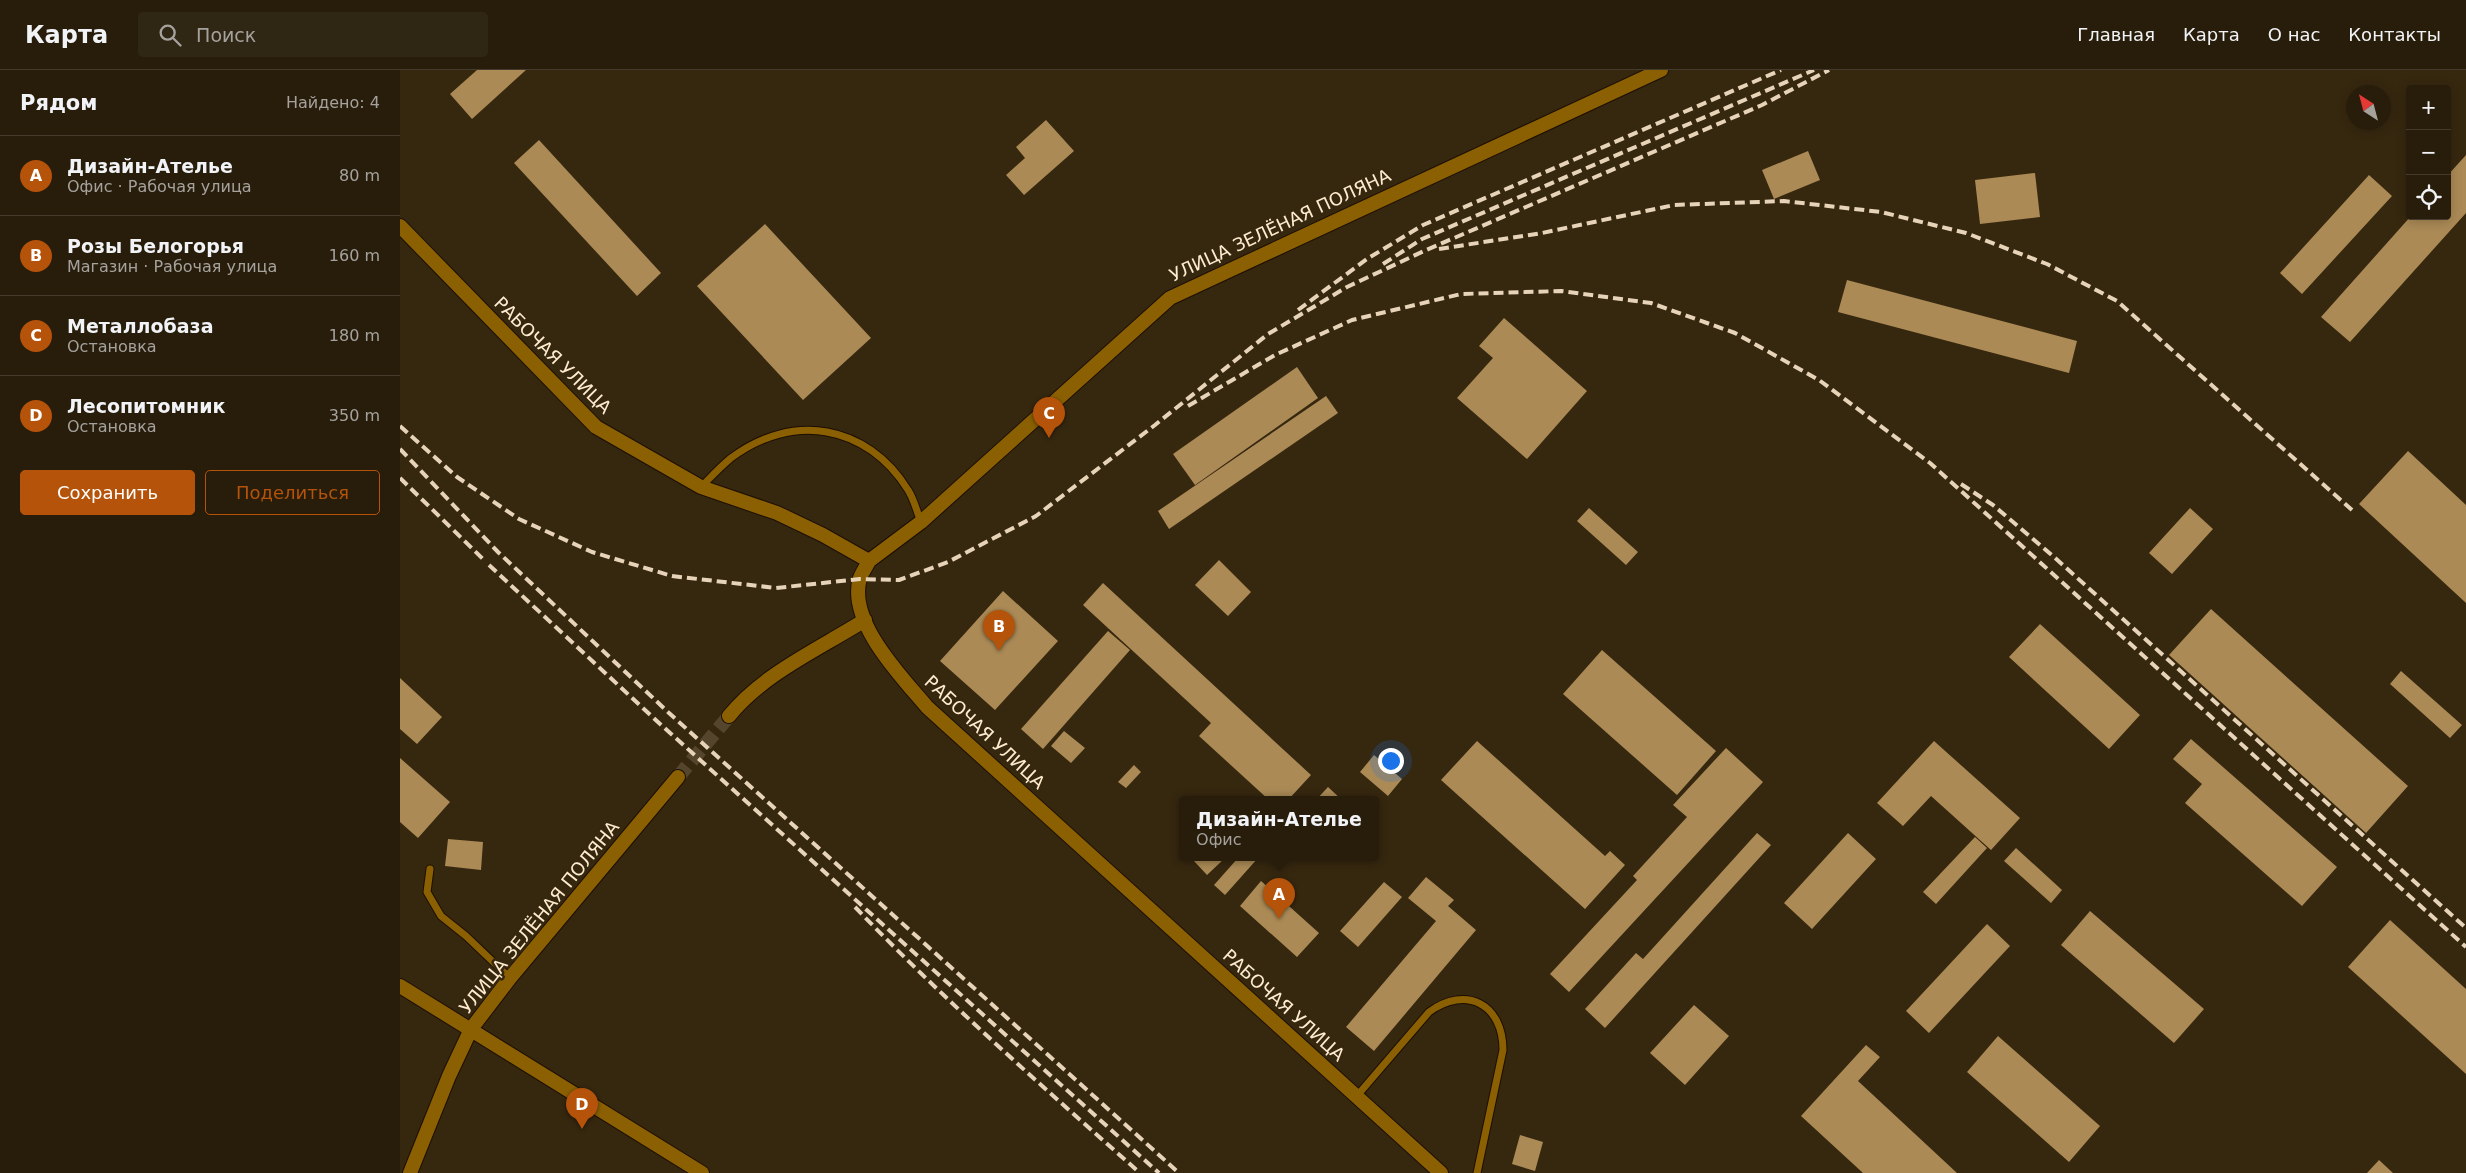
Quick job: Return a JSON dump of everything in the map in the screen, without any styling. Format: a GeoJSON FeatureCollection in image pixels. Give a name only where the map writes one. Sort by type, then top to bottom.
{"type":"FeatureCollection","features":[{"type":"Feature","properties":{"kind":"street","name":"УЛИЦА ЗЕЛЁНАЯ ПОЛЯНА"},"geometry":{"type":"LineString","coordinates":[[869,561],[921,522],[1170,298],[1661,70]]}},
{"type":"Feature","properties":{"kind":"street","name":"РАБОЧАЯ УЛИЦА"},"geometry":{"type":"LineString","coordinates":[[400,226],[596,427],[701,487],[777,513],[823,535],[869,561],[860,579],[859,598],[865,620],[887,660],[927,707],[1441,1173]]}},
{"type":"Feature","properties":{"kind":"street"},"geometry":{"type":"LineString","coordinates":[[730,716],[738,706],[775,674],[865,620]]}},
{"type":"Feature","properties":{"kind":"street","name":"УЛИЦА ЗЕЛЁНАЯ ПОЛЯНА"},"geometry":{"type":"LineString","coordinates":[[410,1173],[449,1076],[471,1029],[510,978],[678,777]]}},
{"type":"Feature","properties":{"kind":"street"},"geometry":{"type":"LineString","coordinates":[[400,986],[702,1173]]}},
{"type":"Feature","properties":{"kind":"lane"},"geometry":{"type":"LineString","coordinates":[[701,487],[731,458],[758,442],[784,432],[807,429],[826,430],[854,440],[887,464],[909,491],[921,522]]}},
{"type":"Feature","properties":{"kind":"lane"},"geometry":{"type":"LineString","coordinates":[[430,869],[426,892],[440,916],[466,936],[510,978]]}},
{"type":"Feature","properties":{"kind":"lane"},"geometry":{"type":"LineString","coordinates":[[1356,1097],[1429,1012],[1442,1002],[1459,999],[1476,1001],[1490,1010],[1501,1029],[1503,1050],[1477,1173]]}},
{"type":"Feature","properties":{"kind":"building"},"geometry":{"type":"Polygon","coordinates":[[[477,70],[526,70],[472,119],[450,94],[477,70]]]}},
{"type":"Feature","properties":{"kind":"building"},"geometry":{"type":"Polygon","coordinates":[[[1046,120],[1074,151],[1024,195],[1006,175],[1025,158],[1016,147],[1046,120]]]}},
{"type":"Feature","properties":{"kind":"building"},"geometry":{"type":"Polygon","coordinates":[[[539,140],[661,273],[637,296],[514,163],[539,140]]]}},
{"type":"Feature","properties":{"kind":"building"},"geometry":{"type":"Polygon","coordinates":[[[1808,151],[1820,180],[1774,199],[1762,170],[1808,151]]]}},
{"type":"Feature","properties":{"kind":"building"},"geometry":{"type":"Polygon","coordinates":[[[2466,155],[2466,213],[2350,342],[2321,317],[2407,220],[2451,220],[2451,172],[2466,155]]]}},
{"type":"Feature","properties":{"kind":"building"},"geometry":{"type":"Polygon","coordinates":[[[2035,173],[2040,217],[1980,224],[1975,180],[2035,173]]]}},
{"type":"Feature","properties":{"kind":"building"},"geometry":{"type":"Polygon","coordinates":[[[2369,175],[2392,196],[2302,294],[2280,273],[2369,175]]]}},
{"type":"Feature","properties":{"kind":"building"},"geometry":{"type":"Polygon","coordinates":[[[765,224],[871,338],[803,400],[697,286],[765,224]]]}},
{"type":"Feature","properties":{"kind":"building"},"geometry":{"type":"Polygon","coordinates":[[[1847,280],[2077,341],[2069,373],[1838,312],[1847,280]]]}},
{"type":"Feature","properties":{"kind":"building"},"geometry":{"type":"Polygon","coordinates":[[[1504,318],[1587,391],[1527,459],[1457,398],[1493,358],[1479,346],[1504,318]]]}},
{"type":"Feature","properties":{"kind":"building"},"geometry":{"type":"Polygon","coordinates":[[[1297,367],[1318,398],[1195,485],[1173,454],[1297,367]]]}},
{"type":"Feature","properties":{"kind":"building"},"geometry":{"type":"Polygon","coordinates":[[[1326,396],[1338,413],[1169,529],[1158,511],[1326,396]]]}},
{"type":"Feature","properties":{"kind":"building"},"geometry":{"type":"Polygon","coordinates":[[[2408,451],[2466,505],[2466,603],[2359,504],[2408,451]]]}},
{"type":"Feature","properties":{"kind":"building"},"geometry":{"type":"Polygon","coordinates":[[[1589,508],[1638,552],[1626,565],[1577,521],[1589,508]]]}},
{"type":"Feature","properties":{"kind":"building"},"geometry":{"type":"Polygon","coordinates":[[[2190,508],[2213,529],[2172,574],[2149,553],[2190,508]]]}},
{"type":"Feature","properties":{"kind":"building"},"geometry":{"type":"Polygon","coordinates":[[[1219,560],[1251,592],[1228,616],[1195,585],[1219,560]]]}},
{"type":"Feature","properties":{"kind":"building"},"geometry":{"type":"Polygon","coordinates":[[[1103,583],[1311,775],[1292,796],[1265,796],[1199,736],[1211,723],[1083,605],[1103,583]]]}},
{"type":"Feature","properties":{"kind":"building"},"geometry":{"type":"Polygon","coordinates":[[[1003,591],[1058,641],[995,710],[940,661],[1003,591]]]}},
{"type":"Feature","properties":{"kind":"building"},"geometry":{"type":"Polygon","coordinates":[[[2211,609],[2408,786],[2366,833],[2169,655],[2211,609]]]}},
{"type":"Feature","properties":{"kind":"building"},"geometry":{"type":"Polygon","coordinates":[[[2040,624],[2140,715],[2109,749],[2009,657],[2040,624]]]}},
{"type":"Feature","properties":{"kind":"building"},"geometry":{"type":"Polygon","coordinates":[[[1108,631],[1130,650],[1043,749],[1021,729],[1108,631]]]}},
{"type":"Feature","properties":{"kind":"building"},"geometry":{"type":"Polygon","coordinates":[[[1602,650],[1716,751],[1677,795],[1563,694],[1602,650]]]}},
{"type":"Feature","properties":{"kind":"building"},"geometry":{"type":"Polygon","coordinates":[[[2401,671],[2462,725],[2450,738],[2390,684],[2401,671]]]}},
{"type":"Feature","properties":{"kind":"building"},"geometry":{"type":"Polygon","coordinates":[[[400,678],[442,717],[417,744],[400,729],[400,678]]]}},
{"type":"Feature","properties":{"kind":"building"},"geometry":{"type":"Polygon","coordinates":[[[1064,731],[1085,748],[1071,763],[1051,746],[1064,731]]]}},
{"type":"Feature","properties":{"kind":"building"},"geometry":{"type":"Polygon","coordinates":[[[2191,739],[2337,867],[2302,906],[2185,803],[2202,784],[2173,759],[2191,739]]]}},
{"type":"Feature","properties":{"kind":"building"},"geometry":{"type":"Polygon","coordinates":[[[1477,741],[1605,856],[1610,851],[1625,865],[1585,909],[1441,780],[1477,741]]]}},
{"type":"Feature","properties":{"kind":"building"},"geometry":{"type":"Polygon","coordinates":[[[1934,741],[2020,818],[1991,850],[1931,796],[1903,826],[1877,803],[1934,741]]]}},
{"type":"Feature","properties":{"kind":"building"},"geometry":{"type":"Polygon","coordinates":[[[1726,748],[1763,782],[1569,992],[1550,974],[1637,880],[1633,876],[1687,817],[1673,805],[1726,748]]]}},
{"type":"Feature","properties":{"kind":"building"},"geometry":{"type":"Polygon","coordinates":[[[1374,755],[1402,779],[1388,796],[1360,772],[1374,755]]]}},
{"type":"Feature","properties":{"kind":"building"},"geometry":{"type":"Polygon","coordinates":[[[400,758],[450,802],[418,838],[400,822],[400,758]]]}},
{"type":"Feature","properties":{"kind":"building"},"geometry":{"type":"Polygon","coordinates":[[[1134,765],[1141,772],[1126,788],[1118,782],[1134,765]]]}},
{"type":"Feature","properties":{"kind":"building"},"geometry":{"type":"Polygon","coordinates":[[[1328,787],[1338,796],[1320,796],[1328,787]]]}},
{"type":"Feature","properties":{"kind":"building"},"geometry":{"type":"Polygon","coordinates":[[[1757,833],[1771,845],[1605,1028],[1585,1009],[1636,953],[1643,959],[1757,833]]]}},
{"type":"Feature","properties":{"kind":"building"},"geometry":{"type":"Polygon","coordinates":[[[1848,833],[1876,859],[1812,929],[1784,903],[1848,833]]]}},
{"type":"Feature","properties":{"kind":"building"},"geometry":{"type":"Polygon","coordinates":[[[1975,837],[1987,848],[1936,904],[1923,892],[1975,837]]]}},
{"type":"Feature","properties":{"kind":"building"},"geometry":{"type":"Polygon","coordinates":[[[448,839],[483,842],[481,870],[445,866],[448,839]]]}},
{"type":"Feature","properties":{"kind":"building"},"geometry":{"type":"Polygon","coordinates":[[[2016,848],[2062,890],[2051,903],[2004,861],[2016,848]]]}},
{"type":"Feature","properties":{"kind":"building"},"geometry":{"type":"Polygon","coordinates":[[[1194,861],[1222,861],[1207,875],[1194,861]]]}},
{"type":"Feature","properties":{"kind":"building"},"geometry":{"type":"Polygon","coordinates":[[[1235,861],[1255,861],[1225,895],[1214,885],[1235,861]]]}},
{"type":"Feature","properties":{"kind":"building"},"geometry":{"type":"Polygon","coordinates":[[[1426,877],[1454,900],[1448,906],[1476,930],[1374,1051],[1346,1027],[1436,921],[1408,898],[1426,877]]]}},
{"type":"Feature","properties":{"kind":"building"},"geometry":{"type":"Polygon","coordinates":[[[1261,881],[1319,933],[1297,957],[1240,906],[1261,881]]]}},
{"type":"Feature","properties":{"kind":"building"},"geometry":{"type":"Polygon","coordinates":[[[1384,882],[1402,897],[1358,947],[1340,931],[1384,882]]]}},
{"type":"Feature","properties":{"kind":"building"},"geometry":{"type":"Polygon","coordinates":[[[2090,911],[2204,1009],[2174,1043],[2061,945],[2090,911]]]}},
{"type":"Feature","properties":{"kind":"building"},"geometry":{"type":"Polygon","coordinates":[[[2390,920],[2466,989],[2466,1074],[2348,967],[2390,920]]]}},
{"type":"Feature","properties":{"kind":"building"},"geometry":{"type":"Polygon","coordinates":[[[1987,924],[2010,946],[1929,1033],[1906,1011],[1987,924]]]}},
{"type":"Feature","properties":{"kind":"building"},"geometry":{"type":"Polygon","coordinates":[[[1694,1005],[1729,1036],[1685,1085],[1650,1053],[1694,1005]]]}},
{"type":"Feature","properties":{"kind":"building"},"geometry":{"type":"Polygon","coordinates":[[[1998,1036],[2100,1126],[2069,1162],[1967,1072],[1998,1036]]]}},
{"type":"Feature","properties":{"kind":"building"},"geometry":{"type":"Polygon","coordinates":[[[1866,1045],[1880,1057],[1858,1081],[1957,1173],[1863,1173],[1801,1116],[1866,1045]]]}},
{"type":"Feature","properties":{"kind":"building"},"geometry":{"type":"Polygon","coordinates":[[[1520,1135],[1543,1142],[1535,1171],[1512,1164],[1520,1135]]]}},
{"type":"Feature","properties":{"kind":"building"},"geometry":{"type":"Polygon","coordinates":[[[2379,1160],[2393,1173],[2367,1173],[2379,1160]]]}},
{"type":"Feature","properties":{"kind":"tunnel"},"geometry":{"type":"LineString","coordinates":[[678,777],[729,716]]}},
{"type":"Feature","properties":{"kind":"railway"},"geometry":{"type":"LineString","coordinates":[[1298,310],[1367,259],[1423,225],[1781,70]]}},
{"type":"Feature","properties":{"kind":"railway"},"geometry":{"type":"LineString","coordinates":[[1383,264],[1422,239],[1814,70]]}},
{"type":"Feature","properties":{"kind":"railway"},"geometry":{"type":"LineString","coordinates":[[400,426],[457,477],[519,519],[592,552],[672,576],[776,588],[860,579],[899,580],[948,562],[1036,516],[1155,425],[1268,334],[1347,287],[1424,251],[1762,105],[1829,70]]}},
{"type":"Feature","properties":{"kind":"railway"},"geometry":{"type":"LineString","coordinates":[[1439,249],[1542,233],[1674,205],[1784,201],[1881,212],[1966,233],[2047,264],[2117,301],[2352,510]]}},
{"type":"Feature","properties":{"kind":"railway"},"geometry":{"type":"LineString","coordinates":[[1188,406],[1275,355],[1352,320],[1461,294],[1561,291],[1651,303],[1735,333],[1819,380],[1930,463],[2466,947]]}},
{"type":"Feature","properties":{"kind":"railway"},"geometry":{"type":"LineString","coordinates":[[400,449],[498,552],[669,713],[1179,1173]]}},
{"type":"Feature","properties":{"kind":"railway"},"geometry":{"type":"LineString","coordinates":[[400,478],[483,559]]}},
{"type":"Feature","properties":{"kind":"railway"},"geometry":{"type":"LineString","coordinates":[[1961,484],[1993,505],[2054,557],[2466,928]]}},
{"type":"Feature","properties":{"kind":"railway"},"geometry":{"type":"LineString","coordinates":[[489,565],[659,723],[1159,1173]]}},
{"type":"Feature","properties":{"kind":"railway"},"geometry":{"type":"LineString","coordinates":[[855,907],[959,1010],[1140,1173]]}},
{"type":"Feature","properties":{"kind":"place","name":"Металлобаза"},"geometry":{"type":"Point","coordinates":[1049,438]}},
{"type":"Feature","properties":{"kind":"place","name":"Розы Белогорья"},"geometry":{"type":"Point","coordinates":[999,651]}},
{"type":"Feature","properties":{"kind":"place","name":"Дизайн-Ателье"},"geometry":{"type":"Point","coordinates":[1279,919]}},
{"type":"Feature","properties":{"kind":"place","name":"Лесопитомник"},"geometry":{"type":"Point","coordinates":[582,1129]}}]}
